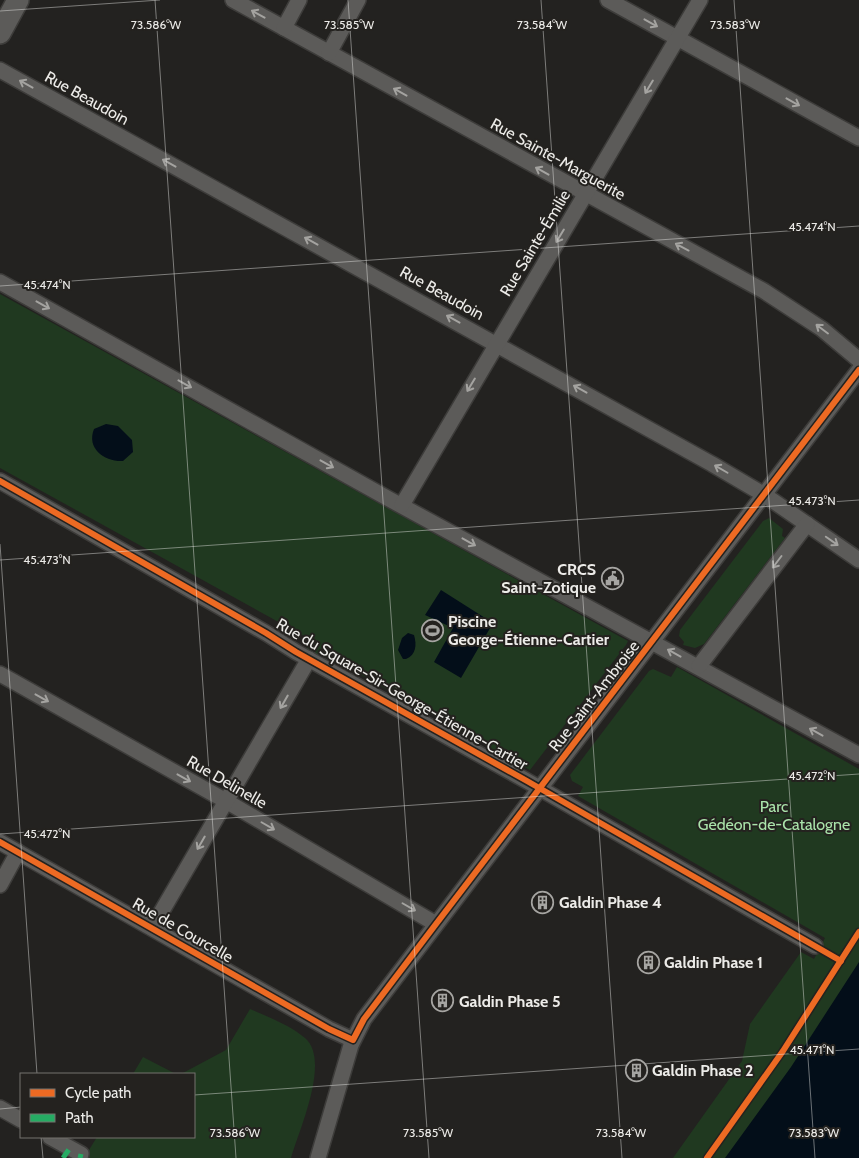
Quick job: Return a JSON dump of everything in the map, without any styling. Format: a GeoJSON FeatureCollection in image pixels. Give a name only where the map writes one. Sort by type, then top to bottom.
{"type":"FeatureCollection","features":[{"type":"Feature","properties":{"kind":"main road"},"geometry":{"type":"LineString","coordinates":[[0,33],[18,0]]}},
{"type":"Feature","properties":{"kind":"street","name":"Rue Sainte-Marguerite"},"geometry":{"type":"LineString","coordinates":[[233,0],[784,303],[829,334],[859,360]]}},
{"type":"Feature","properties":{"kind":"street"},"geometry":{"type":"LineString","coordinates":[[284,28],[299,0]]}},
{"type":"Feature","properties":{"kind":"street"},"geometry":{"type":"LineString","coordinates":[[329,53],[358,0]]}},
{"type":"Feature","properties":{"kind":"street"},"geometry":{"type":"LineString","coordinates":[[608,0],[859,138]]}},
{"type":"Feature","properties":{"kind":"street","name":"Rue Sainte-Émilie"},"geometry":{"type":"LineString","coordinates":[[402,505],[700,0]]}},
{"type":"Feature","properties":{"kind":"street","name":"Rue Beaudoin"},"geometry":{"type":"LineString","coordinates":[[0,70],[496,343],[763,494],[859,560]]}},
{"type":"Feature","properties":{"kind":"street"},"geometry":{"type":"LineString","coordinates":[[0,282],[637,635],[653,641],[859,755]]}},
{"type":"Feature","properties":{"kind":"street","name":"Rue Saint-Ambroise"},"geometry":{"type":"LineString","coordinates":[[318,1158],[353,1040],[364,1020],[859,370]]}},
{"type":"Feature","properties":{"kind":"street","name":"Rue du Square-Sir-George-Étienne-Cartier"},"geometry":{"type":"LineString","coordinates":[[0,481],[266,632],[308,660],[540,788],[815,946]]}},
{"type":"Feature","properties":{"kind":"street"},"geometry":{"type":"LineString","coordinates":[[699,666],[807,524]]}},
{"type":"Feature","properties":{"kind":"street"},"geometry":{"type":"LineString","coordinates":[[152,928],[308,660]]}},
{"type":"Feature","properties":{"kind":"street","name":"Rue Delinelle"},"geometry":{"type":"LineString","coordinates":[[0,674],[226,801],[436,924]]}},
{"type":"Feature","properties":{"kind":"street","name":"Rue de Courcelle"},"geometry":{"type":"LineString","coordinates":[[0,842],[334,1032],[353,1040]]}},
{"type":"Feature","properties":{"kind":"street"},"geometry":{"type":"LineString","coordinates":[[0,885],[18,852]]}},
{"type":"Feature","properties":{"kind":"street"},"geometry":{"type":"LineString","coordinates":[[0,1108],[20,1119]]}},
{"type":"Feature","properties":{"kind":"street"},"geometry":{"type":"LineString","coordinates":[[51,1138],[74,1155]]}},
{"type":"Feature","properties":{"kind":"green space"},"geometry":{"type":"Polygon","coordinates":[[[0,294],[628,641],[626,645],[530,770],[347,667],[350,662],[327,649],[322,658],[305,650],[308,644],[311,646],[313,641],[0,468],[0,294]]]}},
{"type":"Feature","properties":{"kind":"green space"},"geometry":{"type":"Polygon","coordinates":[[[769,518],[783,529],[782,536],[785,538],[704,644],[695,648],[683,645],[684,642],[679,636],[680,630],[763,521],[769,518]]]}},
{"type":"Feature","properties":{"kind":"green space","name":"Parc Gédéon-de-Catalogne"},"geometry":{"type":"Polygon","coordinates":[[[677,667],[859,769],[859,1158],[673,1158],[742,1061],[750,1024],[801,952],[814,959],[825,938],[578,796],[583,787],[572,781],[570,775],[649,671],[653,669],[671,677],[677,667]]]}},
{"type":"Feature","properties":{"kind":"green space"},"geometry":{"type":"Polygon","coordinates":[[[250,1009],[293,1029],[305,1038],[312,1048],[315,1062],[311,1096],[291,1158],[84,1158],[96,1138],[195,1138],[195,1073],[183,1073],[226,1050],[250,1009]]]}},
{"type":"Feature","properties":{"kind":"green space"},"geometry":{"type":"Polygon","coordinates":[[[143,1057],[174,1073],[134,1073],[143,1057]]]}},
{"type":"Feature","properties":{"kind":"shaded area"},"geometry":{"type":"Polygon","coordinates":[[[106,424],[118,426],[132,440],[133,452],[123,461],[104,457],[95,448],[92,436],[94,429],[106,424]]]}},
{"type":"Feature","properties":{"kind":"shaded area","name":"Piscine George-Étienne-Cartier"},"geometry":{"type":"Polygon","coordinates":[[[441,590],[493,623],[461,678],[434,662],[453,628],[425,615],[441,590]]]}},
{"type":"Feature","properties":{"kind":"shaded area"},"geometry":{"type":"Polygon","coordinates":[[[408,633],[414,635],[415,649],[412,655],[403,659],[398,650],[402,638],[408,633]]]}},
{"type":"Feature","properties":{"kind":"shaded area"},"geometry":{"type":"Polygon","coordinates":[[[859,962],[859,1158],[725,1158],[791,1067],[859,962]]]}},
{"type":"Feature","properties":{"kind":"marked path"},"geometry":{"type":"LineString","coordinates":[[63,1158],[70,1148]]}},
{"type":"Feature","properties":{"kind":"marked path"},"geometry":{"type":"LineString","coordinates":[[80,1158],[81,1154]]}},
{"type":"Feature","properties":{"kind":"cycle path"},"geometry":{"type":"LineString","coordinates":[[0,842],[329,1029],[353,1040],[364,1019],[859,370]]}},
{"type":"Feature","properties":{"kind":"cycle path"},"geometry":{"type":"LineString","coordinates":[[0,481],[296,652],[527,781],[841,961]]}},
{"type":"Feature","properties":{"kind":"cycle path"},"geometry":{"type":"LineString","coordinates":[[707,1158],[783,1051],[859,932]]}},
{"type":"Feature","properties":{"kind":"place","name":"CRCS Saint-Zotique"},"geometry":{"type":"Point","coordinates":[612,578]}},
{"type":"Feature","properties":{"kind":"place","name":"Piscine George-Étienne-Cartier"},"geometry":{"type":"Point","coordinates":[432,630]}},
{"type":"Feature","properties":{"kind":"place","name":"Galdin Phase 4"},"geometry":{"type":"Point","coordinates":[543,902]}},
{"type":"Feature","properties":{"kind":"place","name":"Galdin Phase 1"},"geometry":{"type":"Point","coordinates":[648,962]}},
{"type":"Feature","properties":{"kind":"place","name":"Galdin Phase 5"},"geometry":{"type":"Point","coordinates":[443,1001]}},
{"type":"Feature","properties":{"kind":"place","name":"Galdin Phase 2"},"geometry":{"type":"Point","coordinates":[636,1070]}}]}
